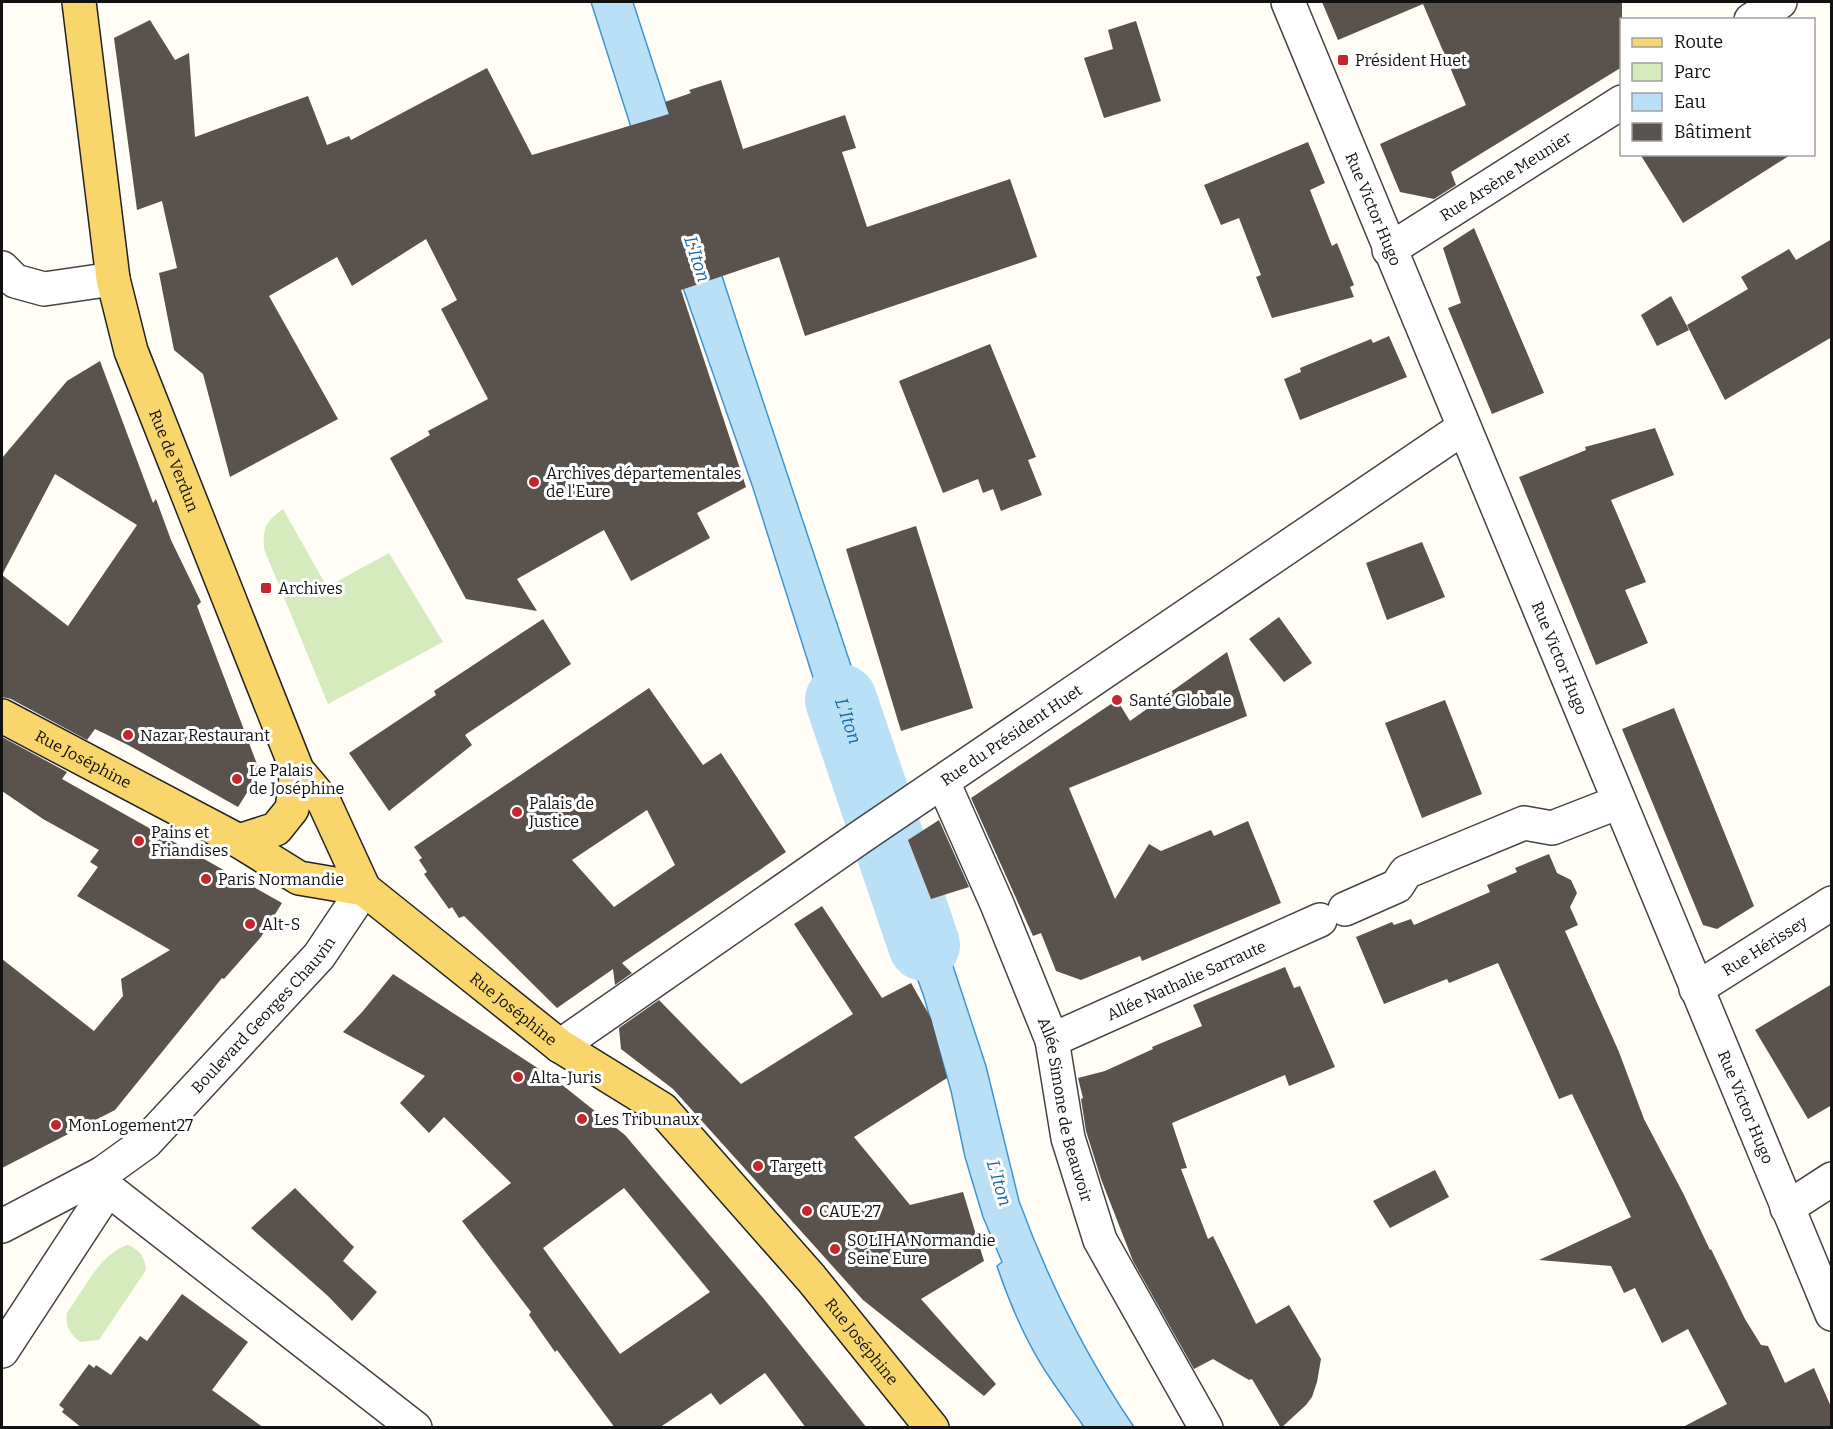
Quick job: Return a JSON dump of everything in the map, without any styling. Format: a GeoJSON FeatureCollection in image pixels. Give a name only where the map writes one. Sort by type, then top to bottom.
{"type":"FeatureCollection","features":[{"type":"Feature","properties":{"kind":"main road","name":"Rue de Verdun"},"geometry":{"type":"LineString","coordinates":[[79,2],[113,279],[131,351],[297,770],[324,802],[364,889]]}},
{"type":"Feature","properties":{"kind":"main road","name":"Rue Joséphine"},"geometry":{"type":"LineString","coordinates":[[2,716],[239,841],[299,878],[364,889],[560,1046],[662,1109],[811,1278],[932,1428]]}},
{"type":"Feature","properties":{"kind":"main road"},"geometry":{"type":"LineString","coordinates":[[239,841],[276,829],[292,809],[297,770]]}},
{"type":"Feature","properties":{"kind":"street","name":"Rue Victor Hugo"},"geometry":{"type":"LineString","coordinates":[[1288,2],[1832,1314]]}},
{"type":"Feature","properties":{"kind":"street"},"geometry":{"type":"LineString","coordinates":[[1754,18],[1780,2]]}},
{"type":"Feature","properties":{"kind":"street","name":"Rue Arsène Meunier"},"geometry":{"type":"LineString","coordinates":[[1389,250],[1620,103]]}},
{"type":"Feature","properties":{"kind":"street"},"geometry":{"type":"LineString","coordinates":[[2,268],[15,281],[44,289],[113,279]]}},
{"type":"Feature","properties":{"kind":"street","name":"Rue du Président Huet"},"geometry":{"type":"LineString","coordinates":[[560,1046],[862,836],[1463,428]]}},
{"type":"Feature","properties":{"kind":"street","name":"Allée Simone de Beauvoir"},"geometry":{"type":"LineString","coordinates":[[943,782],[997,904],[1052,1040],[1068,1138],[1100,1240],[1206,1428]]}},
{"type":"Feature","properties":{"kind":"street","name":"Allée Nathalie Sarraute"},"geometry":{"type":"LineString","coordinates":[[1052,1040],[1397,886],[1406,872],[1524,823],[1552,828],[1619,802]]}},
{"type":"Feature","properties":{"kind":"street","name":"Boulevard Georges Chauvin"},"geometry":{"type":"LineString","coordinates":[[2,1226],[105,1181],[146,1142],[319,956],[364,889]]}},
{"type":"Feature","properties":{"kind":"street","name":"Rue Hérissey"},"geometry":{"type":"LineString","coordinates":[[1696,989],[1832,903]]}},
{"type":"Feature","properties":{"kind":"street"},"geometry":{"type":"LineString","coordinates":[[1787,1208],[1832,1179]]}},
{"type":"Feature","properties":{"kind":"street"},"geometry":{"type":"LineString","coordinates":[[2,1351],[105,1181],[415,1428]]}},
{"type":"Feature","properties":{"kind":"green space"},"geometry":{"type":"Polygon","coordinates":[[[283,509],[327,587],[389,553],[443,642],[328,704],[264,549],[266,526],[283,509]]]}},
{"type":"Feature","properties":{"kind":"green space"},"geometry":{"type":"Polygon","coordinates":[[[128,1245],[141,1254],[146,1270],[99,1340],[80,1342],[69,1329],[67,1313],[109,1255],[128,1245]]]}},
{"type":"Feature","properties":{"kind":"water"},"geometry":{"type":"Polygon","coordinates":[[[591,2],[633,2],[890,783],[854,807],[753,488],[673,259],[591,2]]]}},
{"type":"Feature","properties":{"kind":"water"},"geometry":{"type":"Polygon","coordinates":[[[908,840],[931,899],[986,1066],[1019,1201],[1030,1231],[1070,1318],[1100,1374],[1134,1427],[1084,1427],[1037,1357],[1007,1293],[997,1266],[1002,1262],[983,1217],[965,1157],[951,1091],[924,997],[875,862],[908,840]]]}},
{"type":"Feature","properties":{"kind":"building"},"geometry":{"type":"Polygon","coordinates":[[[1322,2],[1622,2],[1620,68],[1451,172],[1456,185],[1434,199],[1400,192],[1380,144],[1466,105],[1423,4],[1338,40],[1322,2]]]}},
{"type":"Feature","properties":{"kind":"building"},"geometry":{"type":"Polygon","coordinates":[[[150,20],[175,60],[189,53],[195,137],[308,96],[327,145],[349,136],[351,140],[487,68],[532,155],[669,114],[665,102],[691,93],[689,90],[721,80],[743,149],[845,115],[856,148],[842,152],[867,227],[1010,179],[1037,257],[805,336],[779,257],[681,290],[746,487],[697,513],[710,538],[631,581],[604,530],[517,579],[537,611],[466,599],[390,458],[430,435],[428,431],[488,399],[441,309],[457,300],[426,239],[352,286],[337,257],[269,296],[338,419],[230,477],[203,374],[174,350],[159,273],[177,268],[162,201],[137,210],[114,38],[150,20]]]}},
{"type":"Feature","properties":{"kind":"building"},"geometry":{"type":"Polygon","coordinates":[[[1136,21],[1161,101],[1104,118],[1084,58],[1113,49],[1108,30],[1136,21]]]}},
{"type":"Feature","properties":{"kind":"building"},"geometry":{"type":"Polygon","coordinates":[[[1308,142],[1325,183],[1310,190],[1332,246],[1337,243],[1354,285],[1350,287],[1354,297],[1272,318],[1256,277],[1261,275],[1239,218],[1221,225],[1204,185],[1308,142]]]}},
{"type":"Feature","properties":{"kind":"building"},"geometry":{"type":"Polygon","coordinates":[[[1641,156],[1789,156],[1683,223],[1641,156]]]}},
{"type":"Feature","properties":{"kind":"building"},"geometry":{"type":"Polygon","coordinates":[[[1474,228],[1544,393],[1492,414],[1448,308],[1461,303],[1443,248],[1474,228]]]}},
{"type":"Feature","properties":{"kind":"building"},"geometry":{"type":"Polygon","coordinates":[[[1832,239],[1832,337],[1725,400],[1687,325],[1748,289],[1741,277],[1789,249],[1796,260],[1832,239]]]}},
{"type":"Feature","properties":{"kind":"building"},"geometry":{"type":"Polygon","coordinates":[[[1671,296],[1689,330],[1657,346],[1641,315],[1671,296]]]}},
{"type":"Feature","properties":{"kind":"building"},"geometry":{"type":"Polygon","coordinates":[[[1389,336],[1407,377],[1300,420],[1284,379],[1301,372],[1300,368],[1371,339],[1373,343],[1389,336]]]}},
{"type":"Feature","properties":{"kind":"building"},"geometry":{"type":"Polygon","coordinates":[[[990,344],[1036,457],[1028,460],[1042,495],[1001,511],[993,489],[983,493],[978,479],[943,493],[899,381],[990,344]]]}},
{"type":"Feature","properties":{"kind":"building"},"geometry":{"type":"Polygon","coordinates":[[[100,361],[153,503],[156,499],[171,540],[201,602],[197,606],[260,772],[238,807],[95,729],[87,740],[11,699],[2,697],[2,575],[2,458],[67,381],[100,361]],[[55,474],[2,575],[68,626],[137,525],[55,474]]]}},
{"type":"Feature","properties":{"kind":"building"},"geometry":{"type":"Polygon","coordinates":[[[1655,428],[1674,475],[1611,500],[1646,582],[1625,590],[1648,643],[1596,665],[1519,477],[1586,450],[1585,447],[1655,428]]]}},
{"type":"Feature","properties":{"kind":"building"},"geometry":{"type":"Polygon","coordinates":[[[916,526],[973,708],[901,731],[846,549],[916,526]]]}},
{"type":"Feature","properties":{"kind":"building"},"geometry":{"type":"Polygon","coordinates":[[[1422,542],[1445,597],[1387,620],[1366,563],[1422,542]]]}},
{"type":"Feature","properties":{"kind":"building"},"geometry":{"type":"Polygon","coordinates":[[[1279,617],[1312,663],[1284,682],[1249,639],[1279,617]]]}},
{"type":"Feature","properties":{"kind":"building"},"geometry":{"type":"Polygon","coordinates":[[[543,619],[571,664],[465,735],[472,745],[389,811],[349,753],[436,695],[434,691],[543,619]]]}},
{"type":"Feature","properties":{"kind":"building"},"geometry":{"type":"Polygon","coordinates":[[[1227,652],[1247,716],[1069,788],[1115,899],[1149,844],[1161,851],[1211,830],[1214,836],[1248,821],[1281,903],[1142,961],[1140,956],[1081,980],[1056,971],[1041,933],[1033,936],[971,798],[1117,700],[1130,721],[1227,652]]]}},
{"type":"Feature","properties":{"kind":"building","name":"Palais de Justice"},"geometry":{"type":"Polygon","coordinates":[[[649,688],[703,765],[721,753],[786,852],[622,963],[632,973],[615,985],[613,969],[557,1008],[464,916],[459,918],[452,907],[449,909],[424,874],[427,872],[419,860],[422,858],[414,847],[649,688]],[[647,810],[572,860],[614,907],[675,865],[647,810]]]}},
{"type":"Feature","properties":{"kind":"building"},"geometry":{"type":"Polygon","coordinates":[[[1445,700],[1482,794],[1422,818],[1385,723],[1445,700]]]}},
{"type":"Feature","properties":{"kind":"building"},"geometry":{"type":"Polygon","coordinates":[[[1674,708],[1754,906],[1717,929],[1703,925],[1622,729],[1674,708]]]}},
{"type":"Feature","properties":{"kind":"building"},"geometry":{"type":"Polygon","coordinates":[[[2,737],[67,772],[62,779],[282,903],[261,937],[224,979],[222,978],[115,1110],[2,1168],[2,959],[94,1031],[123,996],[121,979],[170,950],[77,896],[98,867],[90,862],[99,850],[43,819],[2,791],[2,737]]]}},
{"type":"Feature","properties":{"kind":"building"},"geometry":{"type":"Polygon","coordinates":[[[939,820],[969,887],[931,899],[908,840],[939,820]]]}},
{"type":"Feature","properties":{"kind":"building"},"geometry":{"type":"Polygon","coordinates":[[[1549,854],[1557,873],[1571,880],[1577,893],[1570,907],[1578,925],[1565,931],[1619,1052],[1644,1119],[1745,1319],[1761,1345],[1768,1346],[1785,1383],[1814,1368],[1832,1409],[1832,1428],[1681,1428],[1727,1404],[1688,1329],[1662,1343],[1635,1288],[1624,1293],[1611,1266],[1539,1260],[1631,1217],[1572,1094],[1559,1099],[1498,963],[1449,983],[1447,979],[1384,1004],[1356,937],[1392,922],[1394,925],[1411,919],[1414,925],[1490,892],[1487,885],[1517,872],[1515,868],[1549,854]]]}},
{"type":"Feature","properties":{"kind":"building"},"geometry":{"type":"Polygon","coordinates":[[[822,906],[882,998],[911,983],[931,1018],[947,1078],[854,1137],[910,1205],[963,1192],[984,1261],[921,1299],[996,1384],[984,1396],[863,1300],[673,1089],[621,1049],[619,1028],[659,1000],[741,1084],[853,1014],[794,924],[822,906]]]}},
{"type":"Feature","properties":{"kind":"building"},"geometry":{"type":"Polygon","coordinates":[[[1285,967],[1294,988],[1300,986],[1335,1067],[1289,1086],[1285,1075],[1172,1123],[1187,1168],[1181,1169],[1208,1239],[1213,1236],[1256,1324],[1289,1305],[1321,1359],[1312,1397],[1281,1428],[1252,1379],[1249,1380],[1213,1359],[1194,1369],[1133,1261],[1101,1179],[1086,1131],[1081,1099],[1083,1098],[1078,1078],[1105,1071],[1153,1049],[1152,1047],[1202,1026],[1193,1005],[1285,967]]]}},
{"type":"Feature","properties":{"kind":"building"},"geometry":{"type":"Polygon","coordinates":[[[393,974],[556,1080],[625,1135],[764,1299],[867,1428],[806,1428],[765,1373],[720,1405],[711,1393],[659,1428],[615,1428],[557,1350],[555,1352],[529,1315],[531,1312],[462,1221],[511,1183],[444,1117],[429,1133],[400,1103],[425,1076],[343,1032],[393,974]],[[624,1188],[543,1248],[620,1354],[710,1292],[624,1188]]]}},
{"type":"Feature","properties":{"kind":"building"},"geometry":{"type":"Polygon","coordinates":[[[1832,984],[1832,1105],[1808,1119],[1755,1030],[1832,984]]]}},
{"type":"Feature","properties":{"kind":"building"},"geometry":{"type":"Polygon","coordinates":[[[1435,1170],[1449,1197],[1390,1228],[1373,1201],[1435,1170]]]}},
{"type":"Feature","properties":{"kind":"building"},"geometry":{"type":"Polygon","coordinates":[[[295,1188],[354,1247],[343,1261],[377,1292],[352,1321],[328,1296],[251,1228],[295,1188]]]}},
{"type":"Feature","properties":{"kind":"building"},"geometry":{"type":"Polygon","coordinates":[[[182,1294],[248,1342],[212,1390],[264,1428],[82,1428],[62,1412],[64,1409],[59,1405],[89,1364],[94,1368],[96,1365],[111,1375],[140,1336],[147,1341],[182,1294]]]}},
{"type":"Feature","properties":{"kind":"waterway","name":"L'Iton"},"geometry":{"type":"LineString","coordinates":[[841,700],[924,945]]}},
{"type":"Feature","properties":{"kind":"place","name":"Président Huet"},"geometry":{"type":"Point","coordinates":[1343,60]}},
{"type":"Feature","properties":{"kind":"place","name":"Archives départementales de l'Eure"},"geometry":{"type":"Point","coordinates":[534,482]}},
{"type":"Feature","properties":{"kind":"place","name":"Archives"},"geometry":{"type":"Point","coordinates":[266,588]}},
{"type":"Feature","properties":{"kind":"place","name":"Santé Globale"},"geometry":{"type":"Point","coordinates":[1117,700]}},
{"type":"Feature","properties":{"kind":"place","name":"Nazar Restaurant"},"geometry":{"type":"Point","coordinates":[128,735]}},
{"type":"Feature","properties":{"kind":"place","name":"Le Palais de Joséphine"},"geometry":{"type":"Point","coordinates":[237,779]}},
{"type":"Feature","properties":{"kind":"place","name":"Palais de Justice"},"geometry":{"type":"Point","coordinates":[517,812]}},
{"type":"Feature","properties":{"kind":"place","name":"Pains et Friandises"},"geometry":{"type":"Point","coordinates":[139,841]}},
{"type":"Feature","properties":{"kind":"place","name":"Paris Normandie"},"geometry":{"type":"Point","coordinates":[206,879]}},
{"type":"Feature","properties":{"kind":"place","name":"Alt-S"},"geometry":{"type":"Point","coordinates":[250,924]}},
{"type":"Feature","properties":{"kind":"place","name":"Alta-Juris"},"geometry":{"type":"Point","coordinates":[518,1077]}},
{"type":"Feature","properties":{"kind":"place","name":"Les Tribunaux"},"geometry":{"type":"Point","coordinates":[582,1119]}},
{"type":"Feature","properties":{"kind":"place","name":"MonLogement27"},"geometry":{"type":"Point","coordinates":[56,1125]}},
{"type":"Feature","properties":{"kind":"place","name":"Targett"},"geometry":{"type":"Point","coordinates":[758,1166]}},
{"type":"Feature","properties":{"kind":"place","name":"CAUE 27"},"geometry":{"type":"Point","coordinates":[807,1211]}},
{"type":"Feature","properties":{"kind":"place","name":"SOLIHA Normandie Seine Eure"},"geometry":{"type":"Point","coordinates":[835,1249]}}]}
